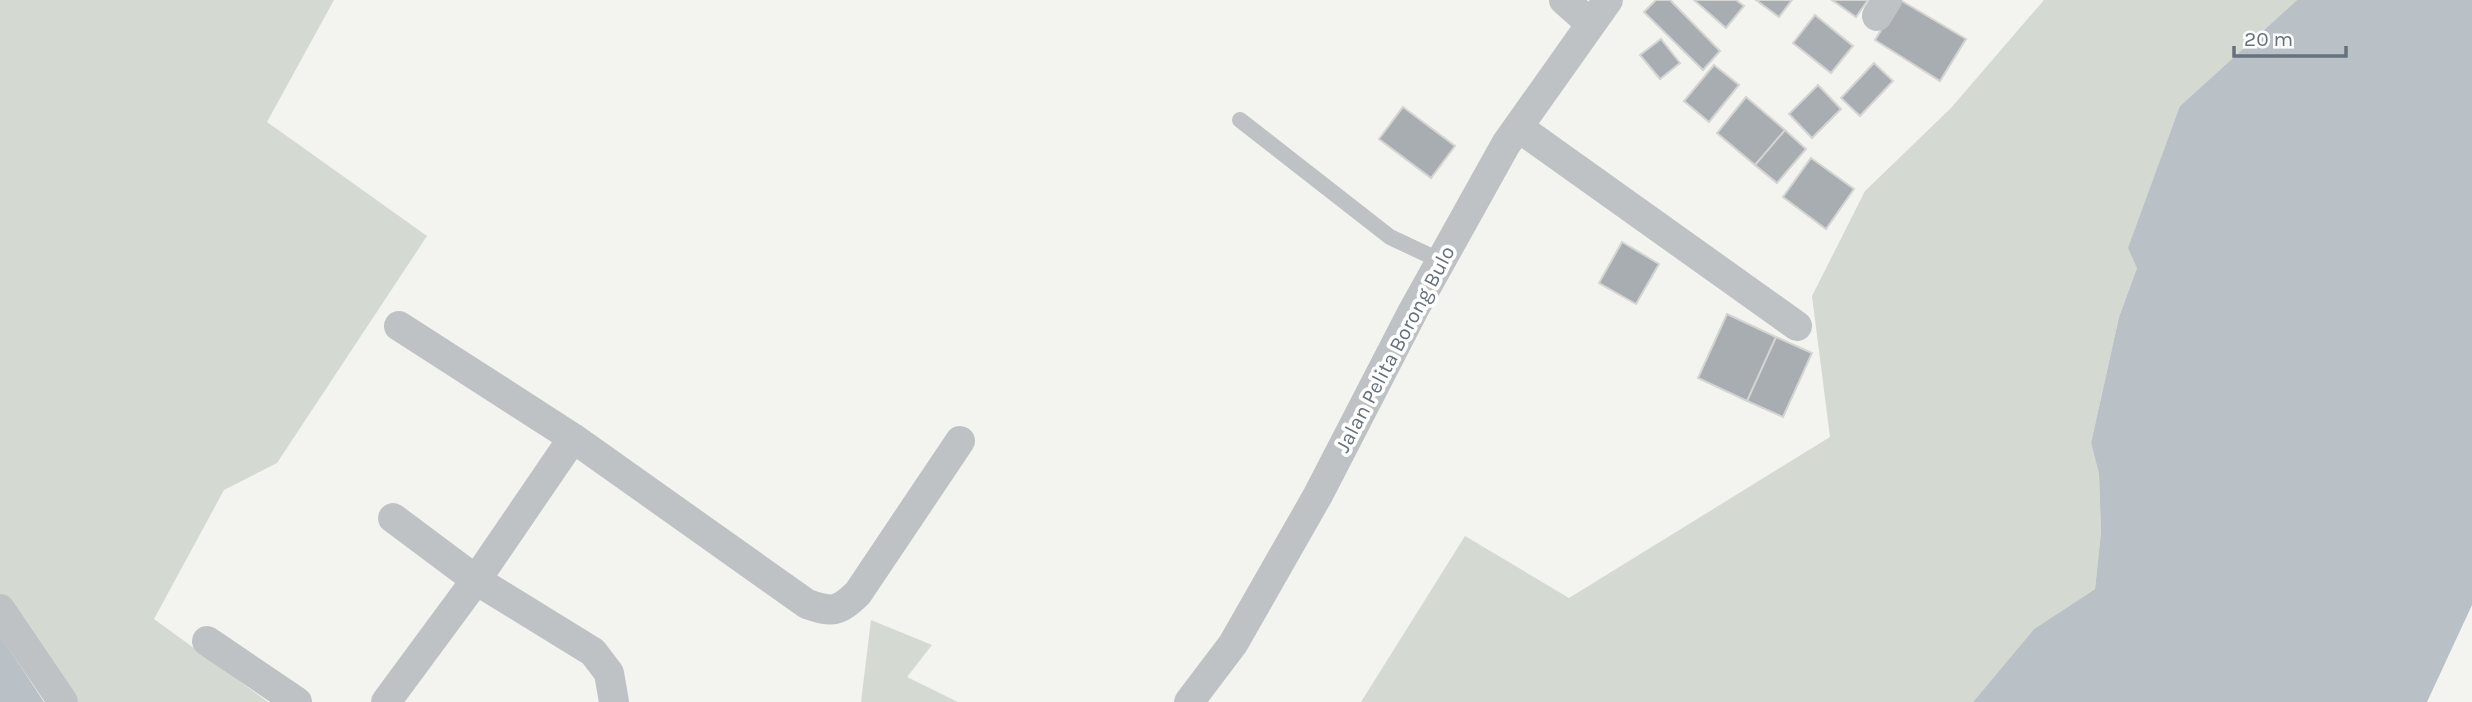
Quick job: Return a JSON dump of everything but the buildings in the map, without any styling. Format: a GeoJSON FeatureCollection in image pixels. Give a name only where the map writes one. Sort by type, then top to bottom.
{"type":"FeatureCollection","features":[{"type":"Feature","properties":{"kind":"street"},"geometry":{"type":"LineString","coordinates":[[1564,0],[1591,24]]}},
{"type":"Feature","properties":{"kind":"street","name":"Jalan Pelita Borong Bulo"},"geometry":{"type":"LineString","coordinates":[[1189,702],[1233,644],[1305,518],[1441,261],[1518,127],[1608,0]]}},
{"type":"Feature","properties":{"kind":"street"},"geometry":{"type":"LineString","coordinates":[[1518,127],[1797,326]]}},
{"type":"Feature","properties":{"kind":"street"},"geometry":{"type":"LineString","coordinates":[[400,326],[573,438],[807,604],[825,610],[842,609],[858,593],[960,441]]}},
{"type":"Feature","properties":{"kind":"street"},"geometry":{"type":"LineString","coordinates":[[386,702],[476,580],[573,438]]}},
{"type":"Feature","properties":{"kind":"street"},"geometry":{"type":"LineString","coordinates":[[393,518],[476,580],[593,652],[608,673],[614,702]]}},
{"type":"Feature","properties":{"kind":"street"},"geometry":{"type":"LineString","coordinates":[[0,609],[62,702]]}},
{"type":"Feature","properties":{"kind":"street"},"geometry":{"type":"LineString","coordinates":[[207,641],[297,702]]}},
{"type":"Feature","properties":{"kind":"lane"},"geometry":{"type":"LineString","coordinates":[[1240,120],[1390,237],[1441,261]]}},
{"type":"Feature","properties":{"kind":"shaded area"},"geometry":{"type":"Polygon","coordinates":[[[0,0],[334,0],[267,122],[427,236],[277,463],[224,490],[154,619],[268,702],[73,702],[0,600],[0,0]]]}},
{"type":"Feature","properties":{"kind":"shaded area"},"geometry":{"type":"Polygon","coordinates":[[[2044,0],[2297,0],[2180,106],[2137,268],[2119,317],[2091,443],[2099,474],[2101,532],[2095,589],[2034,629],[1973,702],[1361,702],[1465,536],[1569,598],[1830,437],[1812,296],[1865,191],[1951,108],[2044,0]]]}},
{"type":"Feature","properties":{"kind":"shaded area"},"geometry":{"type":"Polygon","coordinates":[[[2297,0],[2472,0],[2472,605],[2427,702],[1973,702],[2034,629],[2095,589],[2101,532],[2099,474],[2091,443],[2119,317],[2137,268],[2128,248],[2180,106],[2297,0]]]}},
{"type":"Feature","properties":{"kind":"shaded area"},"geometry":{"type":"Polygon","coordinates":[[[871,620],[932,645],[907,677],[958,702],[861,702],[871,620]]]}},
{"type":"Feature","properties":{"kind":"shaded area"},"geometry":{"type":"Polygon","coordinates":[[[0,635],[44,702],[0,702],[0,635]]]}}]}
